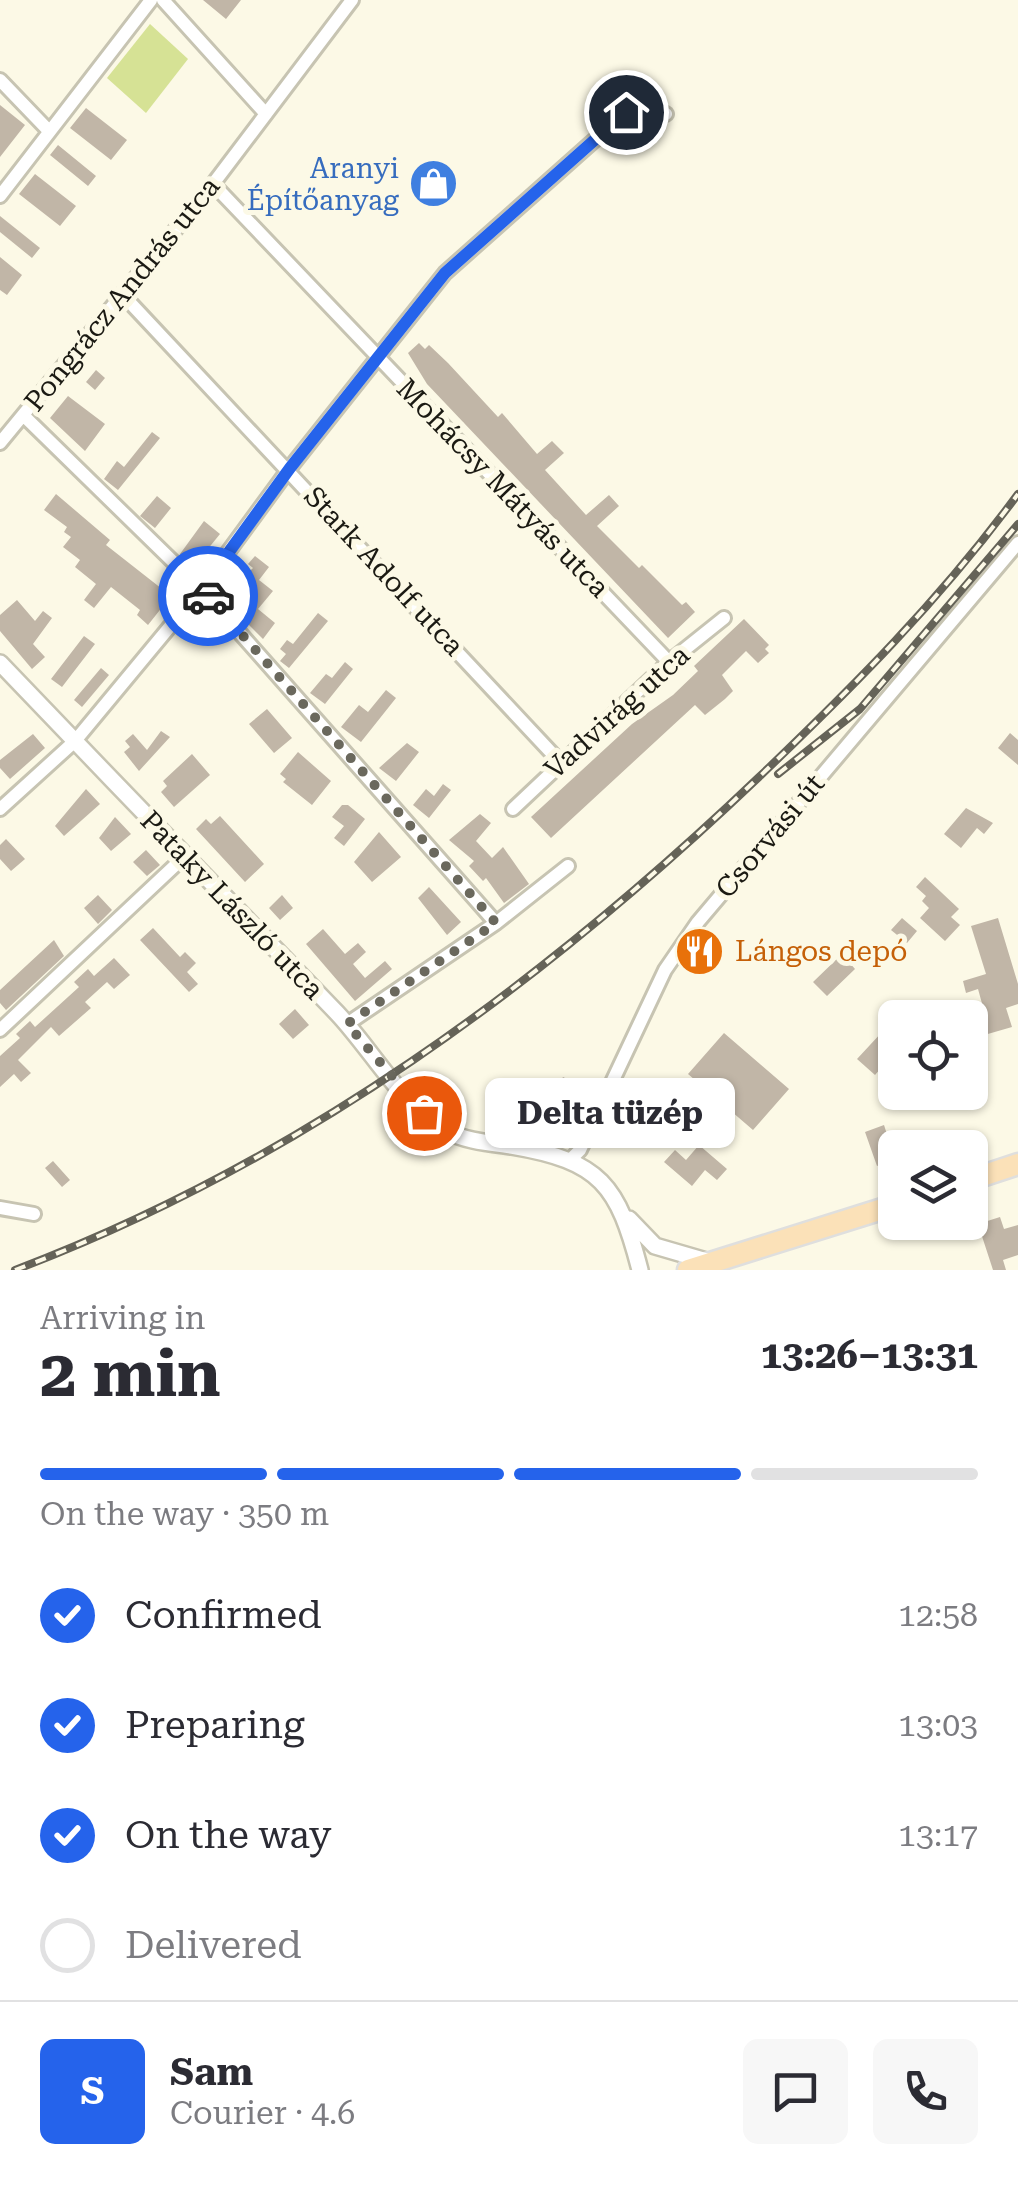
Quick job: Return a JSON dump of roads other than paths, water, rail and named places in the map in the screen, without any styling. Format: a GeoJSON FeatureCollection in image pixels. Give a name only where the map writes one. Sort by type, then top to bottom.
{"type":"FeatureCollection","features":[{"type":"Feature","properties":{"kind":"main road"},"geometry":{"type":"LineString","coordinates":[[988,1174],[1018,1164]]}},
{"type":"Feature","properties":{"kind":"main road"},"geometry":{"type":"LineString","coordinates":[[688,1270],[878,1210]]}},
{"type":"Feature","properties":{"kind":"street"},"geometry":{"type":"LineString","coordinates":[[0,196],[151,0]]}},
{"type":"Feature","properties":{"kind":"street"},"geometry":{"type":"LineString","coordinates":[[164,0],[266,114]]}},
{"type":"Feature","properties":{"kind":"street","name":"Pongrácz András utca"},"geometry":{"type":"LineString","coordinates":[[0,442],[212,184],[352,0]]}},
{"type":"Feature","properties":{"kind":"street"},"geometry":{"type":"LineString","coordinates":[[0,80],[50,131]]}},
{"type":"Feature","properties":{"kind":"street"},"geometry":{"type":"LineString","coordinates":[[0,809],[75,741],[202,589],[290,468],[445,273],[626,112],[652,108],[666,114]]}},
{"type":"Feature","properties":{"kind":"street","name":"Mohácsy Mátyás utca"},"geometry":{"type":"LineString","coordinates":[[212,184],[669,662]]}},
{"type":"Feature","properties":{"kind":"street","name":"Stark Adolf utca"},"geometry":{"type":"LineString","coordinates":[[122,294],[290,468],[561,763]]}},
{"type":"Feature","properties":{"kind":"street"},"geometry":{"type":"LineString","coordinates":[[23,415],[202,589],[496,923]]}},
{"type":"Feature","properties":{"kind":"street","name":"Csorvási út"},"geometry":{"type":"LineString","coordinates":[[570,1160],[580,1150],[665,970],[698,922],[1018,543]]}},
{"type":"Feature","properties":{"kind":"street","name":"Vadvirág utca"},"geometry":{"type":"LineString","coordinates":[[513,809],[669,662],[724,618]]}},
{"type":"Feature","properties":{"kind":"street","name":"Pataky László utca"},"geometry":{"type":"LineString","coordinates":[[0,662],[347,1024],[412,1100],[446,1130],[470,1140],[570,1160],[604,1183],[626,1216],[640,1270]]}},
{"type":"Feature","properties":{"kind":"street"},"geometry":{"type":"LineString","coordinates":[[0,1030],[185,856]]}},
{"type":"Feature","properties":{"kind":"street"},"geometry":{"type":"LineString","coordinates":[[347,1024],[496,923],[568,866]]}},
{"type":"Feature","properties":{"kind":"street"},"geometry":{"type":"LineString","coordinates":[[0,1208],[34,1214]]}},
{"type":"Feature","properties":{"kind":"street"},"geometry":{"type":"LineString","coordinates":[[626,1216],[655,1246],[710,1262]]}},
{"type":"Feature","properties":{"kind":"railway"},"geometry":{"type":"LineString","coordinates":[[15,1270],[119,1227],[220,1177],[317,1122],[502,996],[676,854],[794,743],[926,607],[1018,494]]}},
{"type":"Feature","properties":{"kind":"railway"},"geometry":{"type":"LineString","coordinates":[[778,774],[860,709],[1018,524]]}},
{"type":"Feature","properties":{"kind":"place","name":"Aranyi Építőanyag"},"geometry":{"type":"Point","coordinates":[434,184]}},
{"type":"Feature","properties":{"kind":"place","name":"Lángos depó"},"geometry":{"type":"Point","coordinates":[700,951]}},
{"type":"Feature","properties":{"kind":"place","name":"Delta tüzép"},"geometry":{"type":"Point","coordinates":[424,1113]}}]}
